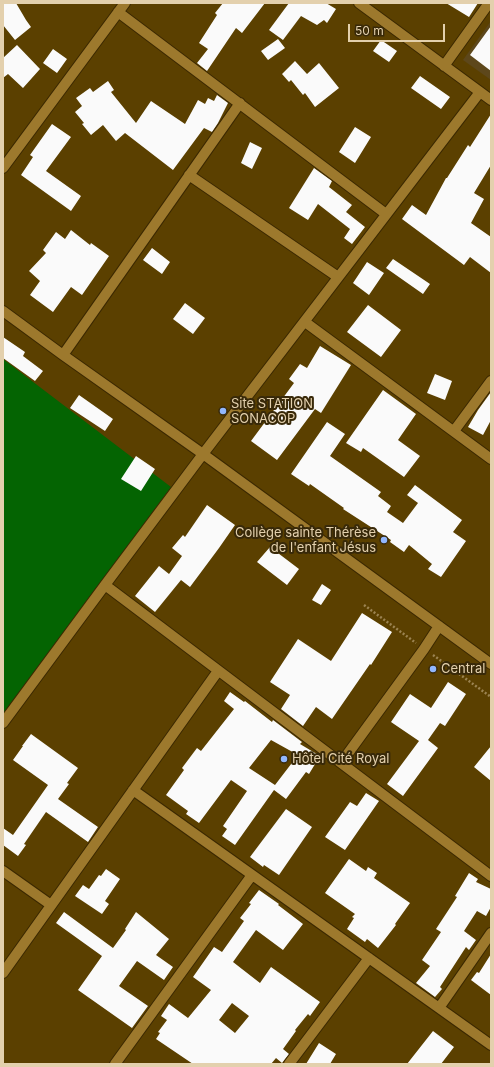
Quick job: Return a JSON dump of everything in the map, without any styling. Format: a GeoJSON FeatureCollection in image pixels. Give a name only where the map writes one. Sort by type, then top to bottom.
{"type":"FeatureCollection","features":[{"type":"Feature","properties":{"kind":"street"},"geometry":{"type":"LineString","coordinates":[[3,168],[125,3]]}},
{"type":"Feature","properties":{"kind":"street"},"geometry":{"type":"LineString","coordinates":[[359,3],[491,100]]}},
{"type":"Feature","properties":{"kind":"street"},"geometry":{"type":"LineString","coordinates":[[444,66],[489,3]]}},
{"type":"Feature","properties":{"kind":"street"},"geometry":{"type":"LineString","coordinates":[[118,12],[386,214]]}},
{"type":"Feature","properties":{"kind":"street"},"geometry":{"type":"LineString","coordinates":[[3,723],[204,454],[480,92]]}},
{"type":"Feature","properties":{"kind":"street"},"geometry":{"type":"LineString","coordinates":[[63,355],[240,103]]}},
{"type":"Feature","properties":{"kind":"street"},"geometry":{"type":"LineString","coordinates":[[189,176],[338,277]]}},
{"type":"Feature","properties":{"kind":"street"},"geometry":{"type":"LineString","coordinates":[[3,311],[204,454],[491,664]]}},
{"type":"Feature","properties":{"kind":"street"},"geometry":{"type":"LineString","coordinates":[[305,322],[491,459]]}},
{"type":"Feature","properties":{"kind":"street"},"geometry":{"type":"LineString","coordinates":[[454,431],[491,381]]}},
{"type":"Feature","properties":{"kind":"street"},"geometry":{"type":"LineString","coordinates":[[105,585],[491,876]]}},
{"type":"Feature","properties":{"kind":"street"},"geometry":{"type":"LineString","coordinates":[[341,763],[439,626]]}},
{"type":"Feature","properties":{"kind":"street"},"geometry":{"type":"LineString","coordinates":[[3,973],[218,671]]}},
{"type":"Feature","properties":{"kind":"street"},"geometry":{"type":"LineString","coordinates":[[133,790],[491,1045]]}},
{"type":"Feature","properties":{"kind":"street"},"geometry":{"type":"LineString","coordinates":[[3,871],[51,905]]}},
{"type":"Feature","properties":{"kind":"street"},"geometry":{"type":"LineString","coordinates":[[115,1064],[252,875]]}},
{"type":"Feature","properties":{"kind":"street"},"geometry":{"type":"LineString","coordinates":[[439,1008],[491,933]]}},
{"type":"Feature","properties":{"kind":"street"},"geometry":{"type":"LineString","coordinates":[[289,1064],[369,958]]}},
{"type":"Feature","properties":{"kind":"shaded area"},"geometry":{"type":"Polygon","coordinates":[[[491,21],[491,80],[463,60],[491,21]]]}},
{"type":"Feature","properties":{"kind":"green space"},"geometry":{"type":"Polygon","coordinates":[[[3,359],[171,487],[3,715],[3,359]]]}},
{"type":"Feature","properties":{"kind":"building"},"geometry":{"type":"Polygon","coordinates":[[[3,3],[16,3],[31,27],[15,40],[3,25],[3,3]]]}},
{"type":"Feature","properties":{"kind":"building"},"geometry":{"type":"Polygon","coordinates":[[[223,3],[265,3],[242,33],[236,28],[207,71],[197,63],[208,49],[199,43],[217,15],[215,13],[223,3]]]}},
{"type":"Feature","properties":{"kind":"building"},"geometry":{"type":"Polygon","coordinates":[[[289,3],[326,3],[336,9],[327,23],[324,20],[317,25],[301,16],[283,40],[269,30],[289,3]]]}},
{"type":"Feature","properties":{"kind":"building"},"geometry":{"type":"Polygon","coordinates":[[[446,3],[478,3],[469,17],[446,3]]]}},
{"type":"Feature","properties":{"kind":"building"},"geometry":{"type":"Polygon","coordinates":[[[491,26],[491,71],[470,55],[491,26]]]}},
{"type":"Feature","properties":{"kind":"building"},"geometry":{"type":"Polygon","coordinates":[[[278,39],[285,48],[268,60],[261,51],[278,39]]]}},
{"type":"Feature","properties":{"kind":"building"},"geometry":{"type":"Polygon","coordinates":[[[381,40],[397,51],[389,62],[373,51],[381,40]]]}},
{"type":"Feature","properties":{"kind":"building"},"geometry":{"type":"Polygon","coordinates":[[[17,45],[40,69],[23,88],[8,74],[3,78],[3,58],[17,45]]]}},
{"type":"Feature","properties":{"kind":"building"},"geometry":{"type":"Polygon","coordinates":[[[53,49],[67,59],[57,73],[43,63],[53,49]]]}},
{"type":"Feature","properties":{"kind":"building"},"geometry":{"type":"Polygon","coordinates":[[[295,61],[307,74],[319,63],[339,88],[315,107],[305,93],[303,95],[291,80],[289,82],[282,74],[295,61]]]}},
{"type":"Feature","properties":{"kind":"building"},"geometry":{"type":"Polygon","coordinates":[[[420,76],[450,97],[441,109],[411,88],[420,76]]]}},
{"type":"Feature","properties":{"kind":"building"},"geometry":{"type":"Polygon","coordinates":[[[108,81],[114,90],[111,92],[136,123],[151,101],[185,124],[198,100],[205,104],[208,98],[214,101],[217,95],[228,103],[212,132],[204,128],[173,170],[125,133],[116,141],[103,125],[91,135],[82,124],[84,123],[75,112],[82,106],[76,98],[90,88],[93,92],[108,81]]]}},
{"type":"Feature","properties":{"kind":"building"},"geometry":{"type":"Polygon","coordinates":[[[491,114],[491,165],[474,193],[484,199],[471,223],[491,237],[491,273],[470,257],[464,265],[402,219],[412,205],[426,215],[446,178],[468,145],[470,147],[491,114]]]}},
{"type":"Feature","properties":{"kind":"building"},"geometry":{"type":"Polygon","coordinates":[[[52,124],[71,137],[46,171],[81,196],[71,211],[21,175],[33,157],[30,155],[52,124]]]}},
{"type":"Feature","properties":{"kind":"building"},"geometry":{"type":"Polygon","coordinates":[[[355,127],[371,137],[355,163],[339,152],[355,127]]]}},
{"type":"Feature","properties":{"kind":"building"},"geometry":{"type":"Polygon","coordinates":[[[250,142],[262,148],[252,169],[241,163],[250,142]]]}},
{"type":"Feature","properties":{"kind":"building"},"geometry":{"type":"Polygon","coordinates":[[[314,168],[332,181],[329,187],[352,205],[346,212],[365,227],[352,244],[344,238],[350,229],[318,204],[308,220],[289,208],[314,168]]]}},
{"type":"Feature","properties":{"kind":"building"},"geometry":{"type":"Polygon","coordinates":[[[71,230],[90,245],[91,243],[109,256],[82,295],[71,287],[53,312],[30,295],[40,281],[29,271],[46,253],[43,250],[56,232],[65,239],[71,230]]]}},
{"type":"Feature","properties":{"kind":"building"},"geometry":{"type":"Polygon","coordinates":[[[152,248],[170,262],[162,274],[143,260],[152,248]]]}},
{"type":"Feature","properties":{"kind":"building"},"geometry":{"type":"Polygon","coordinates":[[[393,259],[430,284],[423,294],[386,268],[393,259]]]}},
{"type":"Feature","properties":{"kind":"building"},"geometry":{"type":"Polygon","coordinates":[[[367,262],[384,273],[369,295],[353,283],[367,262]]]}},
{"type":"Feature","properties":{"kind":"building"},"geometry":{"type":"Polygon","coordinates":[[[185,303],[205,318],[193,334],[173,319],[185,303]]]}},
{"type":"Feature","properties":{"kind":"building"},"geometry":{"type":"Polygon","coordinates":[[[368,305],[401,330],[381,357],[347,332],[368,305]]]}},
{"type":"Feature","properties":{"kind":"building"},"geometry":{"type":"Polygon","coordinates":[[[3,337],[25,352],[23,356],[43,371],[35,381],[3,358],[3,337]]]}},
{"type":"Feature","properties":{"kind":"building"},"geometry":{"type":"Polygon","coordinates":[[[320,346],[351,365],[321,413],[315,409],[277,460],[251,441],[294,383],[289,379],[300,364],[307,368],[320,346]]]}},
{"type":"Feature","properties":{"kind":"building"},"geometry":{"type":"Polygon","coordinates":[[[435,374],[452,381],[445,400],[427,393],[435,374]]]}},
{"type":"Feature","properties":{"kind":"building"},"geometry":{"type":"Polygon","coordinates":[[[383,390],[416,414],[398,440],[420,456],[404,477],[363,448],[361,452],[346,443],[383,390]]]}},
{"type":"Feature","properties":{"kind":"building"},"geometry":{"type":"Polygon","coordinates":[[[491,392],[491,420],[483,435],[468,427],[491,392]]]}},
{"type":"Feature","properties":{"kind":"building"},"geometry":{"type":"Polygon","coordinates":[[[79,395],[113,419],[105,431],[70,408],[79,395]]]}},
{"type":"Feature","properties":{"kind":"building"},"geometry":{"type":"Polygon","coordinates":[[[327,422],[345,434],[330,456],[381,492],[378,496],[391,506],[387,512],[403,523],[418,503],[407,495],[415,485],[462,520],[453,532],[466,541],[441,577],[428,569],[432,564],[409,545],[404,552],[390,542],[391,540],[343,509],[344,508],[310,484],[309,486],[291,474],[327,422]]]}},
{"type":"Feature","properties":{"kind":"building"},"geometry":{"type":"Polygon","coordinates":[[[136,456],[155,469],[141,491],[121,479],[136,456]]]}},
{"type":"Feature","properties":{"kind":"building"},"geometry":{"type":"Polygon","coordinates":[[[207,505],[235,525],[190,587],[181,580],[155,612],[135,596],[159,566],[169,574],[182,556],[172,548],[183,535],[185,537],[207,505]]]}},
{"type":"Feature","properties":{"kind":"building"},"geometry":{"type":"Polygon","coordinates":[[[270,547],[299,569],[287,585],[257,562],[270,547]]]}},
{"type":"Feature","properties":{"kind":"building"},"geometry":{"type":"Polygon","coordinates":[[[322,584],[331,590],[321,605],[312,600],[322,584]]]}},
{"type":"Feature","properties":{"kind":"building"},"geometry":{"type":"Polygon","coordinates":[[[362,613],[392,632],[371,665],[370,664],[332,719],[316,707],[303,726],[281,709],[290,695],[270,682],[298,639],[331,661],[362,613]]]}},
{"type":"Feature","properties":{"kind":"building"},"geometry":{"type":"Polygon","coordinates":[[[448,682],[466,694],[445,726],[440,723],[428,740],[438,748],[403,796],[387,784],[419,741],[391,722],[410,694],[431,708],[448,682]]]}},
{"type":"Feature","properties":{"kind":"building"},"geometry":{"type":"Polygon","coordinates":[[[230,692],[244,702],[245,701],[272,722],[273,720],[302,742],[300,744],[320,756],[309,774],[306,772],[286,799],[274,790],[235,845],[222,836],[227,829],[223,826],[247,791],[231,780],[199,823],[186,814],[188,811],[166,795],[184,770],[182,768],[197,748],[201,751],[234,709],[224,701],[230,692]],[[271,740],[249,768],[275,785],[298,755],[271,740]]]}},
{"type":"Feature","properties":{"kind":"building"},"geometry":{"type":"Polygon","coordinates":[[[31,734],[78,768],[58,799],[98,827],[88,842],[46,812],[24,844],[26,845],[18,856],[3,845],[3,828],[13,835],[48,785],[13,760],[31,734]]]}},
{"type":"Feature","properties":{"kind":"building"},"geometry":{"type":"Polygon","coordinates":[[[491,746],[491,781],[474,767],[491,746]]]}},
{"type":"Feature","properties":{"kind":"building"},"geometry":{"type":"Polygon","coordinates":[[[366,793],[379,801],[345,850],[325,837],[350,802],[357,806],[366,793]]]}},
{"type":"Feature","properties":{"kind":"building"},"geometry":{"type":"Polygon","coordinates":[[[286,809],[312,827],[279,875],[264,865],[263,867],[250,857],[286,809]]]}},
{"type":"Feature","properties":{"kind":"building"},"geometry":{"type":"Polygon","coordinates":[[[349,859],[366,871],[368,867],[377,873],[374,878],[410,903],[395,924],[396,925],[378,948],[367,939],[365,942],[347,929],[354,918],[352,917],[355,914],[325,893],[349,859]]]}},
{"type":"Feature","properties":{"kind":"building"},"geometry":{"type":"Polygon","coordinates":[[[106,869],[120,879],[105,901],[109,904],[102,914],[75,896],[83,885],[89,889],[99,875],[101,876],[106,869]]]}},
{"type":"Feature","properties":{"kind":"building"},"geometry":{"type":"Polygon","coordinates":[[[469,873],[478,879],[476,882],[491,889],[491,907],[486,916],[477,911],[464,931],[476,940],[469,950],[466,947],[440,987],[442,989],[435,997],[416,983],[430,966],[422,960],[441,932],[436,929],[457,897],[455,896],[469,873]]]}},
{"type":"Feature","properties":{"kind":"building"},"geometry":{"type":"Polygon","coordinates":[[[259,890],[303,924],[283,950],[256,930],[233,962],[260,983],[271,967],[320,1002],[310,1016],[308,1014],[295,1030],[296,1031],[283,1049],[289,1054],[282,1063],[276,1058],[271,1064],[193,1064],[156,1039],[160,1033],[158,1032],[167,1020],[161,1016],[169,1004],[188,1018],[211,990],[193,977],[214,947],[222,952],[244,921],[240,918],[251,904],[249,903],[259,890]],[[232,1003],[219,1020],[235,1033],[249,1016],[232,1003]]]}},
{"type":"Feature","properties":{"kind":"building"},"geometry":{"type":"Polygon","coordinates":[[[64,912],[113,948],[126,930],[125,929],[136,912],[169,939],[156,955],[173,967],[164,980],[137,961],[119,986],[148,1006],[132,1028],[78,990],[102,956],[56,923],[64,912]]]}},
{"type":"Feature","properties":{"kind":"building"},"geometry":{"type":"Polygon","coordinates":[[[491,954],[491,995],[471,980],[477,972],[479,973],[491,954]]]}},
{"type":"Feature","properties":{"kind":"building"},"geometry":{"type":"Polygon","coordinates":[[[433,1031],[454,1047],[441,1064],[407,1064],[433,1031]]]}},
{"type":"Feature","properties":{"kind":"building"},"geometry":{"type":"Polygon","coordinates":[[[319,1043],[336,1054],[330,1064],[306,1064],[319,1043]]]}},
{"type":"Feature","properties":{"kind":"place","name":"Site STATION SONACOP"},"geometry":{"type":"Point","coordinates":[223,411]}},
{"type":"Feature","properties":{"kind":"place","name":"Collège sainte Thérèse de l'enfant Jésus"},"geometry":{"type":"Point","coordinates":[384,540]}},
{"type":"Feature","properties":{"kind":"place","name":"Central"},"geometry":{"type":"Point","coordinates":[433,669]}},
{"type":"Feature","properties":{"kind":"place","name":"Hôtel Cité Royal"},"geometry":{"type":"Point","coordinates":[284,759]}}]}
